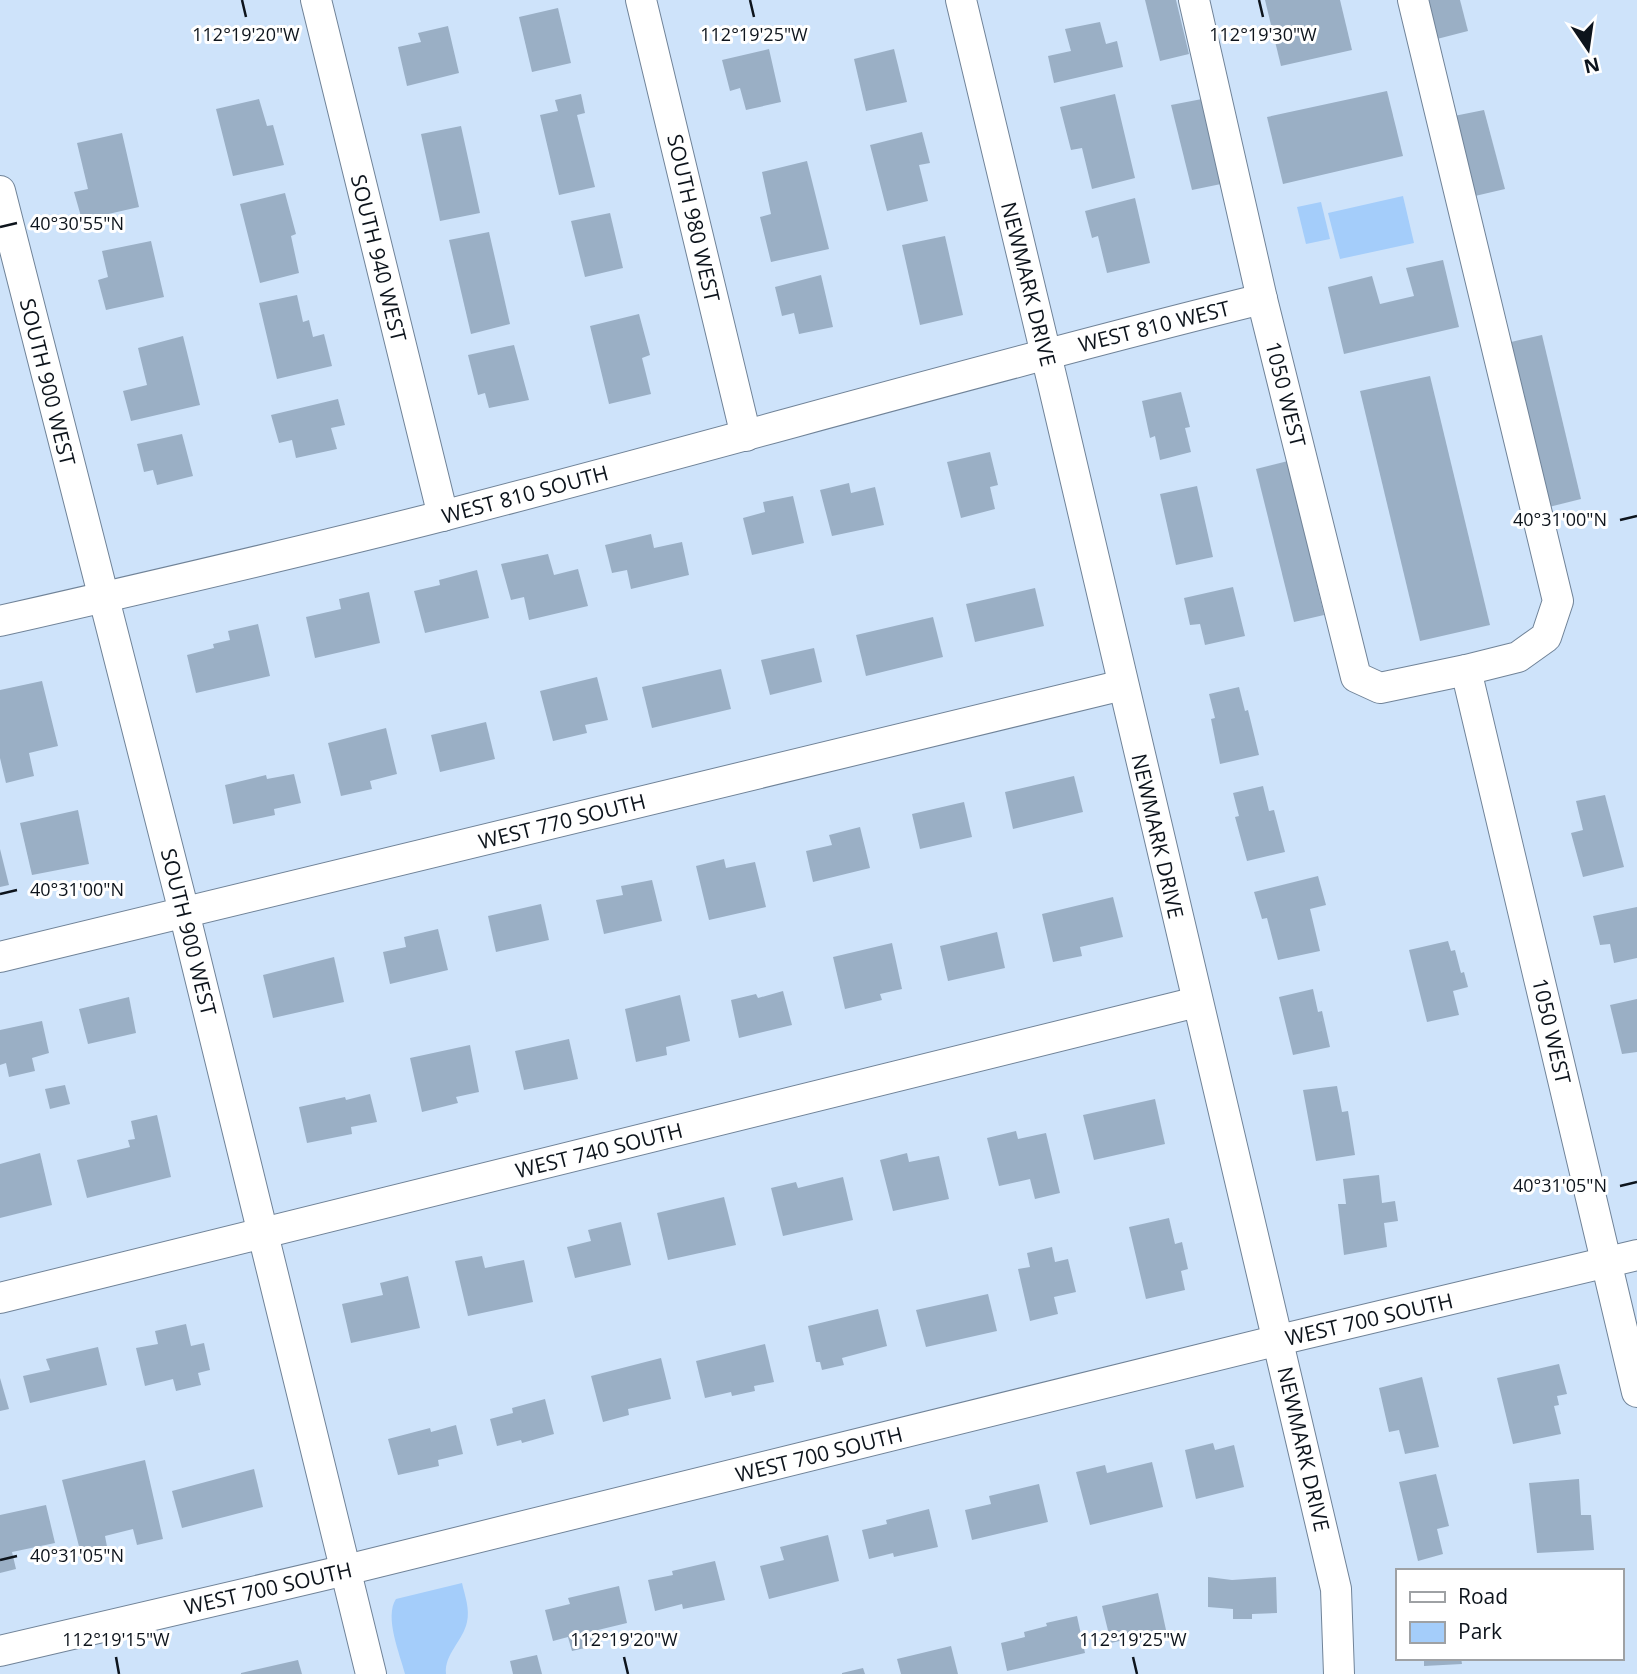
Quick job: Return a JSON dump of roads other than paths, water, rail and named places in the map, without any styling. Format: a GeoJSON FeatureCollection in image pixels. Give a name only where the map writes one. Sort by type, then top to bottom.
{"type":"FeatureCollection","features":[{"type":"Feature","properties":{"kind":"street","name":"SOUTH 940 WEST"},"geometry":{"type":"LineString","coordinates":[[316,0],[443,516]]}},
{"type":"Feature","properties":{"kind":"street","name":"SOUTH 980 WEST"},"geometry":{"type":"LineString","coordinates":[[641,0],[746,436]]}},
{"type":"Feature","properties":{"kind":"street","name":"NEWMARK DRIVE"},"geometry":{"type":"LineString","coordinates":[[961,0],[1336,1589],[1339,1674]]}},
{"type":"Feature","properties":{"kind":"street","name":"1050 WEST"},"geometry":{"type":"LineString","coordinates":[[1194,0],[1262,299],[1356,677],[1380,688],[1518,657],[1546,637],[1558,601],[1413,0]]}},
{"type":"Feature","properties":{"kind":"street","name":"SOUTH 900 WEST"},"geometry":{"type":"LineString","coordinates":[[0,191],[184,912],[371,1674]]}},
{"type":"Feature","properties":{"kind":"street","name":"WEST 810 WEST"},"geometry":{"type":"LineString","coordinates":[[1046,353],[1262,299]]}},
{"type":"Feature","properties":{"kind":"street","name":"WEST 810 SOUTH"},"geometry":{"type":"LineString","coordinates":[[0,621],[443,516],[1046,353]]}},
{"type":"Feature","properties":{"kind":"street","name":"1050 WEST"},"geometry":{"type":"LineString","coordinates":[[1466,670],[1637,1392]]}},
{"type":"Feature","properties":{"kind":"street","name":"WEST 770 SOUTH"},"geometry":{"type":"LineString","coordinates":[[0,957],[1123,685]]}},
{"type":"Feature","properties":{"kind":"street","name":"WEST 740 SOUTH"},"geometry":{"type":"LineString","coordinates":[[0,1298],[1197,1002]]}},
{"type":"Feature","properties":{"kind":"street","name":"WEST 700 SOUTH"},"geometry":{"type":"LineString","coordinates":[[0,1651],[346,1570],[1279,1340],[1637,1255]]}}]}
